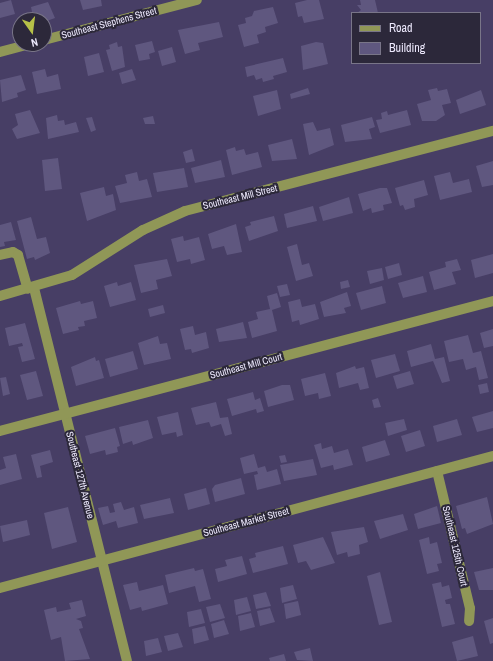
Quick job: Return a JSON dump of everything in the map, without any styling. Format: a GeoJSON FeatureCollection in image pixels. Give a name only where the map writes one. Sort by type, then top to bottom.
{"type":"FeatureCollection","features":[{"type":"Feature","properties":{"kind":"street","name":"Southeast Stephens Street"},"geometry":{"type":"LineString","coordinates":[[52,38],[197,0]]}},
{"type":"Feature","properties":{"kind":"street"},"geometry":{"type":"LineString","coordinates":[[0,52],[12,49]]}},
{"type":"Feature","properties":{"kind":"street","name":"Southeast Mill Street"},"geometry":{"type":"LineString","coordinates":[[0,296],[31,288],[82,270],[143,230],[186,211],[493,131]]}},
{"type":"Feature","properties":{"kind":"street","name":"Southeast 127th Avenue"},"geometry":{"type":"LineString","coordinates":[[0,255],[13,252],[18,255],[31,288],[127,661]]}},
{"type":"Feature","properties":{"kind":"street","name":"Southeast Mill Court"},"geometry":{"type":"LineString","coordinates":[[0,431],[493,301]]}},
{"type":"Feature","properties":{"kind":"street","name":"Southeast Market Street"},"geometry":{"type":"LineString","coordinates":[[0,588],[493,456]]}},
{"type":"Feature","properties":{"kind":"street","name":"Southeast 125th Court"},"geometry":{"type":"LineString","coordinates":[[437,471],[470,608],[469,621]]}},
{"type":"Feature","properties":{"kind":"building"},"geometry":{"type":"Polygon","coordinates":[[[11,0],[14,12],[12,12],[12,15],[0,18],[0,3],[11,0]]]}},
{"type":"Feature","properties":{"kind":"building"},"geometry":{"type":"Polygon","coordinates":[[[80,0],[101,0],[102,6],[83,10],[80,0]]]}},
{"type":"Feature","properties":{"kind":"building"},"geometry":{"type":"Polygon","coordinates":[[[307,0],[319,0],[324,19],[304,23],[302,16],[298,17],[295,3],[307,0]]]}},
{"type":"Feature","properties":{"kind":"building"},"geometry":{"type":"Polygon","coordinates":[[[360,0],[375,0],[378,12],[358,12],[361,10],[357,5],[361,5],[360,0]]]}},
{"type":"Feature","properties":{"kind":"building"},"geometry":{"type":"Polygon","coordinates":[[[48,2],[55,18],[52,19],[52,12],[32,12],[31,7],[48,2]]]}},
{"type":"Feature","properties":{"kind":"building"},"geometry":{"type":"Polygon","coordinates":[[[273,7],[278,23],[265,27],[266,32],[257,35],[259,43],[244,47],[238,25],[246,23],[245,18],[252,16],[254,11],[273,7]]]}},
{"type":"Feature","properties":{"kind":"building"},"geometry":{"type":"Polygon","coordinates":[[[219,22],[223,37],[198,43],[200,50],[185,54],[178,30],[219,22]]]}},
{"type":"Feature","properties":{"kind":"building"},"geometry":{"type":"Polygon","coordinates":[[[152,41],[155,52],[149,54],[150,59],[139,61],[135,45],[152,41]]]}},
{"type":"Feature","properties":{"kind":"building"},"geometry":{"type":"Polygon","coordinates":[[[117,42],[118,47],[122,46],[125,67],[112,71],[106,50],[110,49],[109,45],[117,42]]]}},
{"type":"Feature","properties":{"kind":"building"},"geometry":{"type":"Polygon","coordinates":[[[316,42],[323,43],[328,64],[303,70],[301,46],[316,42]]]}},
{"type":"Feature","properties":{"kind":"building"},"geometry":{"type":"Polygon","coordinates":[[[172,47],[176,62],[162,66],[158,51],[172,47]]]}},
{"type":"Feature","properties":{"kind":"building"},"geometry":{"type":"Polygon","coordinates":[[[99,53],[104,72],[88,76],[84,57],[99,53]]]}},
{"type":"Feature","properties":{"kind":"building"},"geometry":{"type":"Polygon","coordinates":[[[283,58],[287,72],[273,76],[274,79],[263,82],[262,78],[256,80],[254,75],[247,77],[245,67],[283,58]]]}},
{"type":"Feature","properties":{"kind":"building"},"geometry":{"type":"Polygon","coordinates":[[[45,69],[47,77],[58,74],[61,89],[37,94],[32,72],[45,69]]]}},
{"type":"Feature","properties":{"kind":"building"},"geometry":{"type":"Polygon","coordinates":[[[132,69],[136,80],[122,84],[119,73],[132,69]]]}},
{"type":"Feature","properties":{"kind":"building"},"geometry":{"type":"Polygon","coordinates":[[[21,75],[26,90],[17,93],[18,97],[2,102],[0,80],[21,75]]]}},
{"type":"Feature","properties":{"kind":"building"},"geometry":{"type":"Polygon","coordinates":[[[308,88],[310,94],[291,99],[290,94],[308,88]]]}},
{"type":"Feature","properties":{"kind":"building"},"geometry":{"type":"Polygon","coordinates":[[[437,88],[438,91],[447,89],[451,103],[442,105],[445,115],[436,121],[422,121],[417,104],[431,100],[428,90],[437,88]]]}},
{"type":"Feature","properties":{"kind":"building"},"geometry":{"type":"Polygon","coordinates":[[[277,90],[281,109],[258,116],[253,96],[277,90]]]}},
{"type":"Feature","properties":{"kind":"building"},"geometry":{"type":"Polygon","coordinates":[[[481,90],[486,105],[460,114],[456,100],[481,90]]]}},
{"type":"Feature","properties":{"kind":"building"},"geometry":{"type":"Polygon","coordinates":[[[30,110],[40,133],[17,139],[12,129],[18,125],[15,114],[30,110]]]}},
{"type":"Feature","properties":{"kind":"building"},"geometry":{"type":"Polygon","coordinates":[[[407,110],[411,125],[380,133],[376,120],[382,119],[381,113],[387,111],[388,115],[407,110]]]}},
{"type":"Feature","properties":{"kind":"building"},"geometry":{"type":"Polygon","coordinates":[[[57,115],[58,121],[64,120],[65,125],[76,122],[79,132],[48,139],[46,118],[57,115]]]}},
{"type":"Feature","properties":{"kind":"building"},"geometry":{"type":"Polygon","coordinates":[[[153,116],[155,124],[145,124],[143,118],[153,116]]]}},
{"type":"Feature","properties":{"kind":"building"},"geometry":{"type":"Polygon","coordinates":[[[92,117],[96,130],[91,132],[86,118],[92,117]]]}},
{"type":"Feature","properties":{"kind":"building"},"geometry":{"type":"Polygon","coordinates":[[[372,117],[375,127],[369,129],[372,139],[345,142],[341,125],[372,117]]]}},
{"type":"Feature","properties":{"kind":"building"},"geometry":{"type":"Polygon","coordinates":[[[313,122],[317,131],[330,128],[334,145],[309,155],[303,124],[313,122]]]}},
{"type":"Feature","properties":{"kind":"building"},"geometry":{"type":"Polygon","coordinates":[[[292,139],[297,159],[272,161],[268,145],[292,139]]]}},
{"type":"Feature","properties":{"kind":"building"},"geometry":{"type":"Polygon","coordinates":[[[235,147],[236,151],[244,149],[246,155],[258,152],[262,167],[232,175],[226,150],[235,147]]]}},
{"type":"Feature","properties":{"kind":"building"},"geometry":{"type":"Polygon","coordinates":[[[192,149],[195,161],[186,163],[183,152],[192,149]]]}},
{"type":"Feature","properties":{"kind":"building"},"geometry":{"type":"Polygon","coordinates":[[[58,158],[62,189],[45,191],[42,160],[58,158]]]}},
{"type":"Feature","properties":{"kind":"building"},"geometry":{"type":"Polygon","coordinates":[[[221,160],[225,177],[195,183],[191,168],[221,160]]]}},
{"type":"Feature","properties":{"kind":"building"},"geometry":{"type":"Polygon","coordinates":[[[493,161],[493,185],[482,187],[476,166],[493,161]]]}},
{"type":"Feature","properties":{"kind":"building"},"geometry":{"type":"Polygon","coordinates":[[[184,168],[188,187],[157,192],[153,173],[184,168]]]}},
{"type":"Feature","properties":{"kind":"building"},"geometry":{"type":"Polygon","coordinates":[[[137,172],[139,181],[147,179],[152,197],[120,203],[115,186],[127,183],[125,175],[137,172]]]}},
{"type":"Feature","properties":{"kind":"building"},"geometry":{"type":"Polygon","coordinates":[[[450,172],[453,183],[469,179],[472,192],[440,200],[434,176],[450,172]]]}},
{"type":"Feature","properties":{"kind":"building"},"geometry":{"type":"Polygon","coordinates":[[[424,180],[428,195],[414,199],[415,207],[405,210],[403,205],[400,206],[395,188],[424,180]]]}},
{"type":"Feature","properties":{"kind":"building"},"geometry":{"type":"Polygon","coordinates":[[[104,187],[106,196],[113,194],[116,210],[87,221],[80,193],[104,187]]]}},
{"type":"Feature","properties":{"kind":"building"},"geometry":{"type":"Polygon","coordinates":[[[380,188],[387,188],[392,203],[383,205],[384,210],[372,213],[371,208],[363,211],[358,194],[380,188]]]}},
{"type":"Feature","properties":{"kind":"building"},"geometry":{"type":"Polygon","coordinates":[[[349,197],[353,213],[323,221],[319,207],[349,197]]]}},
{"type":"Feature","properties":{"kind":"building"},"geometry":{"type":"Polygon","coordinates":[[[313,206],[317,221],[287,228],[284,214],[313,206]]]}},
{"type":"Feature","properties":{"kind":"building"},"geometry":{"type":"Polygon","coordinates":[[[274,216],[278,231],[249,241],[245,227],[251,225],[250,222],[274,216]]]}},
{"type":"Feature","properties":{"kind":"building"},"geometry":{"type":"Polygon","coordinates":[[[31,217],[37,239],[46,237],[50,253],[35,260],[34,257],[27,259],[17,221],[31,217]]]}},
{"type":"Feature","properties":{"kind":"building"},"geometry":{"type":"Polygon","coordinates":[[[11,222],[16,240],[4,242],[5,246],[0,247],[0,225],[11,222]]]}},
{"type":"Feature","properties":{"kind":"building"},"geometry":{"type":"Polygon","coordinates":[[[236,224],[242,252],[227,255],[224,246],[212,249],[208,234],[236,224]]]}},
{"type":"Feature","properties":{"kind":"building"},"geometry":{"type":"Polygon","coordinates":[[[183,236],[184,241],[199,237],[205,260],[191,264],[190,259],[177,262],[171,239],[183,236]]]}},
{"type":"Feature","properties":{"kind":"building"},"geometry":{"type":"Polygon","coordinates":[[[297,244],[302,265],[309,263],[313,276],[296,281],[287,247],[297,244]]]}},
{"type":"Feature","properties":{"kind":"building"},"geometry":{"type":"Polygon","coordinates":[[[493,254],[493,273],[475,278],[471,260],[493,254]]]}},
{"type":"Feature","properties":{"kind":"building"},"geometry":{"type":"Polygon","coordinates":[[[167,259],[172,276],[156,280],[158,289],[141,293],[134,265],[167,259]]]}},
{"type":"Feature","properties":{"kind":"building"},"geometry":{"type":"Polygon","coordinates":[[[457,259],[461,270],[452,272],[456,284],[434,290],[429,272],[446,267],[445,262],[457,259]]]}},
{"type":"Feature","properties":{"kind":"building"},"geometry":{"type":"Polygon","coordinates":[[[399,263],[402,275],[388,279],[385,267],[399,263]]]}},
{"type":"Feature","properties":{"kind":"building"},"geometry":{"type":"Polygon","coordinates":[[[382,268],[384,280],[370,284],[367,271],[382,268]]]}},
{"type":"Feature","properties":{"kind":"building"},"geometry":{"type":"Polygon","coordinates":[[[423,276],[427,292],[403,298],[398,283],[423,276]]]}},
{"type":"Feature","properties":{"kind":"building"},"geometry":{"type":"Polygon","coordinates":[[[348,280],[350,287],[341,289],[340,282],[348,280]]]}},
{"type":"Feature","properties":{"kind":"building"},"geometry":{"type":"Polygon","coordinates":[[[117,282],[118,286],[131,282],[136,300],[110,307],[104,286],[117,282]]]}},
{"type":"Feature","properties":{"kind":"building"},"geometry":{"type":"Polygon","coordinates":[[[287,284],[290,295],[280,297],[277,286],[287,284]]]}},
{"type":"Feature","properties":{"kind":"building"},"geometry":{"type":"Polygon","coordinates":[[[382,286],[386,303],[361,310],[356,293],[382,286]]]}},
{"type":"Feature","properties":{"kind":"building"},"geometry":{"type":"Polygon","coordinates":[[[347,292],[351,306],[344,308],[346,313],[324,317],[320,302],[347,292]]]}},
{"type":"Feature","properties":{"kind":"building"},"geometry":{"type":"Polygon","coordinates":[[[277,293],[281,307],[272,310],[277,331],[252,338],[248,322],[258,319],[256,312],[270,309],[267,296],[277,293]]]}},
{"type":"Feature","properties":{"kind":"building"},"geometry":{"type":"Polygon","coordinates":[[[300,299],[302,307],[315,304],[319,319],[300,325],[299,320],[292,322],[288,302],[300,299]]]}},
{"type":"Feature","properties":{"kind":"building"},"geometry":{"type":"Polygon","coordinates":[[[80,301],[81,304],[93,301],[97,318],[84,321],[85,326],[78,327],[79,330],[63,334],[56,308],[80,301]]]}},
{"type":"Feature","properties":{"kind":"building"},"geometry":{"type":"Polygon","coordinates":[[[163,305],[165,313],[150,317],[148,309],[163,305]]]}},
{"type":"Feature","properties":{"kind":"building"},"geometry":{"type":"Polygon","coordinates":[[[243,322],[247,338],[219,342],[216,329],[243,322]]]}},
{"type":"Feature","properties":{"kind":"building"},"geometry":{"type":"Polygon","coordinates":[[[25,323],[35,359],[22,362],[18,347],[23,346],[22,343],[9,346],[5,328],[25,323]]]}},
{"type":"Feature","properties":{"kind":"building"},"geometry":{"type":"Polygon","coordinates":[[[193,326],[195,335],[206,332],[209,348],[192,353],[191,349],[185,350],[180,329],[193,326]]]}},
{"type":"Feature","properties":{"kind":"building"},"geometry":{"type":"Polygon","coordinates":[[[493,329],[493,346],[484,348],[480,333],[493,329]]]}},
{"type":"Feature","properties":{"kind":"building"},"geometry":{"type":"Polygon","coordinates":[[[468,335],[473,353],[481,351],[488,378],[479,380],[476,367],[466,370],[463,359],[449,362],[444,341],[468,335]]]}},
{"type":"Feature","properties":{"kind":"building"},"geometry":{"type":"Polygon","coordinates":[[[158,336],[160,344],[167,343],[171,359],[144,365],[138,343],[158,336]]]}},
{"type":"Feature","properties":{"kind":"building"},"geometry":{"type":"Polygon","coordinates":[[[431,344],[435,359],[444,357],[450,381],[442,383],[433,361],[411,367],[407,351],[431,344]]]}},
{"type":"Feature","properties":{"kind":"building"},"geometry":{"type":"Polygon","coordinates":[[[133,351],[138,369],[110,377],[105,359],[133,351]]]}},
{"type":"Feature","properties":{"kind":"building"},"geometry":{"type":"Polygon","coordinates":[[[395,354],[400,371],[376,378],[371,360],[395,354]]]}},
{"type":"Feature","properties":{"kind":"building"},"geometry":{"type":"Polygon","coordinates":[[[95,357],[96,361],[99,360],[104,378],[76,386],[71,367],[95,357]]]}},
{"type":"Feature","properties":{"kind":"building"},"geometry":{"type":"Polygon","coordinates":[[[355,366],[356,369],[364,367],[369,388],[360,390],[358,383],[339,388],[336,373],[355,366]]]}},
{"type":"Feature","properties":{"kind":"building"},"geometry":{"type":"Polygon","coordinates":[[[36,371],[43,396],[27,400],[20,375],[36,371]]]}},
{"type":"Feature","properties":{"kind":"building"},"geometry":{"type":"Polygon","coordinates":[[[410,371],[414,384],[397,389],[393,376],[410,371]]]}},
{"type":"Feature","properties":{"kind":"building"},"geometry":{"type":"Polygon","coordinates":[[[325,373],[331,396],[319,399],[318,393],[305,396],[301,379],[325,373]]]}},
{"type":"Feature","properties":{"kind":"building"},"geometry":{"type":"Polygon","coordinates":[[[6,377],[10,394],[3,396],[0,378],[6,377]]]}},
{"type":"Feature","properties":{"kind":"building"},"geometry":{"type":"Polygon","coordinates":[[[487,383],[489,392],[480,394],[478,385],[487,383]]]}},
{"type":"Feature","properties":{"kind":"building"},"geometry":{"type":"Polygon","coordinates":[[[282,385],[290,385],[294,400],[268,407],[264,391],[282,385]]]}},
{"type":"Feature","properties":{"kind":"building"},"geometry":{"type":"Polygon","coordinates":[[[253,392],[255,400],[260,398],[264,411],[257,413],[256,409],[232,416],[227,399],[253,392]]]}},
{"type":"Feature","properties":{"kind":"building"},"geometry":{"type":"Polygon","coordinates":[[[378,398],[381,407],[374,408],[372,400],[378,398]]]}},
{"type":"Feature","properties":{"kind":"building"},"geometry":{"type":"Polygon","coordinates":[[[216,402],[220,418],[228,417],[232,434],[225,436],[221,424],[211,427],[209,422],[196,425],[191,408],[216,402]]]}},
{"type":"Feature","properties":{"kind":"building"},"geometry":{"type":"Polygon","coordinates":[[[493,411],[493,428],[477,432],[472,417],[493,411]]]}},
{"type":"Feature","properties":{"kind":"building"},"geometry":{"type":"Polygon","coordinates":[[[178,412],[183,435],[177,437],[176,432],[162,435],[157,417],[178,412]]]}},
{"type":"Feature","properties":{"kind":"building"},"geometry":{"type":"Polygon","coordinates":[[[404,419],[407,430],[388,436],[385,423],[404,419]]]}},
{"type":"Feature","properties":{"kind":"building"},"geometry":{"type":"Polygon","coordinates":[[[457,419],[462,435],[437,442],[433,426],[457,419]]]}},
{"type":"Feature","properties":{"kind":"building"},"geometry":{"type":"Polygon","coordinates":[[[148,420],[153,438],[133,445],[132,441],[123,444],[119,427],[148,420]]]}},
{"type":"Feature","properties":{"kind":"building"},"geometry":{"type":"Polygon","coordinates":[[[115,428],[120,446],[117,447],[118,452],[106,455],[105,450],[90,454],[85,436],[115,428]]]}},
{"type":"Feature","properties":{"kind":"building"},"geometry":{"type":"Polygon","coordinates":[[[420,430],[425,446],[406,452],[401,436],[420,430]]]}},
{"type":"Feature","properties":{"kind":"building"},"geometry":{"type":"Polygon","coordinates":[[[385,440],[390,455],[366,462],[362,447],[385,440]]]}},
{"type":"Feature","properties":{"kind":"building"},"geometry":{"type":"Polygon","coordinates":[[[321,443],[322,449],[332,446],[334,453],[348,449],[353,465],[334,470],[333,465],[321,468],[314,445],[321,443]]]}},
{"type":"Feature","properties":{"kind":"building"},"geometry":{"type":"Polygon","coordinates":[[[50,450],[53,462],[40,466],[42,477],[37,478],[31,455],[50,450]]]}},
{"type":"Feature","properties":{"kind":"building"},"geometry":{"type":"Polygon","coordinates":[[[16,454],[22,479],[0,485],[0,470],[6,468],[3,457],[16,454]]]}},
{"type":"Feature","properties":{"kind":"building"},"geometry":{"type":"Polygon","coordinates":[[[254,454],[258,468],[265,466],[267,472],[277,469],[281,484],[257,490],[254,475],[258,474],[257,471],[244,474],[240,458],[254,454]]]}},
{"type":"Feature","properties":{"kind":"building"},"geometry":{"type":"Polygon","coordinates":[[[285,455],[287,462],[281,463],[279,456],[285,455]]]}},
{"type":"Feature","properties":{"kind":"building"},"geometry":{"type":"Polygon","coordinates":[[[313,459],[317,475],[284,481],[280,465],[313,459]]]}},
{"type":"Feature","properties":{"kind":"building"},"geometry":{"type":"Polygon","coordinates":[[[241,478],[245,494],[215,502],[212,489],[215,485],[241,478]]]}},
{"type":"Feature","properties":{"kind":"building"},"geometry":{"type":"Polygon","coordinates":[[[206,488],[210,504],[188,510],[184,494],[206,488]]]}},
{"type":"Feature","properties":{"kind":"building"},"geometry":{"type":"Polygon","coordinates":[[[487,497],[493,524],[467,534],[465,528],[462,529],[456,506],[487,497]]]}},
{"type":"Feature","properties":{"kind":"building"},"geometry":{"type":"Polygon","coordinates":[[[170,498],[174,513],[144,519],[140,505],[170,498]]]}},
{"type":"Feature","properties":{"kind":"building"},"geometry":{"type":"Polygon","coordinates":[[[121,502],[124,510],[134,507],[138,523],[118,528],[116,521],[103,525],[98,508],[108,506],[110,513],[115,512],[113,504],[121,502]]]}},
{"type":"Feature","properties":{"kind":"building"},"geometry":{"type":"Polygon","coordinates":[[[437,506],[441,523],[418,529],[414,514],[437,506]]]}},
{"type":"Feature","properties":{"kind":"building"},"geometry":{"type":"Polygon","coordinates":[[[68,507],[77,542],[52,549],[44,513],[68,507]]]}},
{"type":"Feature","properties":{"kind":"building"},"geometry":{"type":"Polygon","coordinates":[[[403,514],[408,530],[380,539],[374,521],[403,514]]]}},
{"type":"Feature","properties":{"kind":"building"},"geometry":{"type":"Polygon","coordinates":[[[27,520],[30,535],[3,542],[0,526],[27,520]]]}},
{"type":"Feature","properties":{"kind":"building"},"geometry":{"type":"Polygon","coordinates":[[[364,527],[368,542],[359,545],[360,554],[348,557],[347,552],[337,555],[331,532],[364,527]]]}},
{"type":"Feature","properties":{"kind":"building"},"geometry":{"type":"Polygon","coordinates":[[[323,537],[335,563],[311,570],[306,561],[298,563],[293,545],[323,537]]]}},
{"type":"Feature","properties":{"kind":"building"},"geometry":{"type":"Polygon","coordinates":[[[429,537],[430,544],[437,542],[442,563],[437,564],[439,571],[427,574],[419,540],[429,537]]]}},
{"type":"Feature","properties":{"kind":"building"},"geometry":{"type":"Polygon","coordinates":[[[283,546],[288,564],[253,573],[249,559],[256,557],[255,553],[283,546]]]}},
{"type":"Feature","properties":{"kind":"building"},"geometry":{"type":"Polygon","coordinates":[[[242,556],[247,574],[218,582],[215,569],[227,566],[225,560],[242,556]]]}},
{"type":"Feature","properties":{"kind":"building"},"geometry":{"type":"Polygon","coordinates":[[[194,568],[195,571],[203,569],[211,599],[199,602],[195,586],[169,593],[165,575],[194,568]]]}},
{"type":"Feature","properties":{"kind":"building"},"geometry":{"type":"Polygon","coordinates":[[[493,568],[493,590],[479,590],[474,572],[493,568]]]}},
{"type":"Feature","properties":{"kind":"building"},"geometry":{"type":"Polygon","coordinates":[[[380,572],[392,622],[379,625],[367,576],[380,572]]]}},
{"type":"Feature","properties":{"kind":"building"},"geometry":{"type":"Polygon","coordinates":[[[137,582],[139,591],[163,585],[168,604],[142,611],[141,607],[130,610],[123,585],[137,582]]]}},
{"type":"Feature","properties":{"kind":"building"},"geometry":{"type":"Polygon","coordinates":[[[441,582],[442,587],[449,585],[452,598],[445,600],[446,604],[450,604],[455,624],[442,627],[432,584],[441,582]]]}},
{"type":"Feature","properties":{"kind":"building"},"geometry":{"type":"Polygon","coordinates":[[[293,585],[297,599],[282,603],[280,588],[293,585]]]}},
{"type":"Feature","properties":{"kind":"building"},"geometry":{"type":"Polygon","coordinates":[[[266,592],[271,606],[256,609],[253,595],[266,592]]]}},
{"type":"Feature","properties":{"kind":"building"},"geometry":{"type":"Polygon","coordinates":[[[247,597],[251,611],[236,615],[234,600],[247,597]]]}},
{"type":"Feature","properties":{"kind":"building"},"geometry":{"type":"Polygon","coordinates":[[[82,600],[86,616],[76,619],[81,621],[83,628],[79,629],[90,659],[65,661],[61,637],[51,640],[44,610],[56,607],[57,612],[71,609],[69,603],[82,600]]]}},
{"type":"Feature","properties":{"kind":"building"},"geometry":{"type":"Polygon","coordinates":[[[298,601],[301,615],[286,619],[284,604],[298,601]]]}},
{"type":"Feature","properties":{"kind":"building"},"geometry":{"type":"Polygon","coordinates":[[[220,604],[225,618],[210,622],[206,607],[220,604]]]}},
{"type":"Feature","properties":{"kind":"building"},"geometry":{"type":"Polygon","coordinates":[[[270,608],[275,622],[260,626],[257,611],[270,608]]]}},
{"type":"Feature","properties":{"kind":"building"},"geometry":{"type":"Polygon","coordinates":[[[201,609],[205,623],[189,627],[187,612],[201,609]]]}},
{"type":"Feature","properties":{"kind":"building"},"geometry":{"type":"Polygon","coordinates":[[[251,613],[255,627],[240,631],[238,616],[251,613]]]}},
{"type":"Feature","properties":{"kind":"building"},"geometry":{"type":"Polygon","coordinates":[[[493,618],[493,643],[490,644],[484,621],[493,618]]]}},
{"type":"Feature","properties":{"kind":"building"},"geometry":{"type":"Polygon","coordinates":[[[224,620],[229,634],[214,638],[211,624],[224,620]]]}},
{"type":"Feature","properties":{"kind":"building"},"geometry":{"type":"Polygon","coordinates":[[[205,626],[209,640],[194,644],[192,629],[205,626]]]}},
{"type":"Feature","properties":{"kind":"building"},"geometry":{"type":"Polygon","coordinates":[[[178,633],[183,647],[168,651],[164,636],[178,633]]]}},
{"type":"Feature","properties":{"kind":"building"},"geometry":{"type":"Polygon","coordinates":[[[473,636],[478,656],[457,661],[452,642],[473,636]]]}},
{"type":"Feature","properties":{"kind":"building"},"geometry":{"type":"Polygon","coordinates":[[[158,638],[162,652],[146,656],[144,641],[158,638]]]}},
{"type":"Feature","properties":{"kind":"building"},"geometry":{"type":"Polygon","coordinates":[[[310,648],[313,661],[297,660],[294,652],[310,648]]]}},
{"type":"Feature","properties":{"kind":"building"},"geometry":{"type":"Polygon","coordinates":[[[284,654],[286,661],[270,661],[269,658],[284,654]]]}}]}
